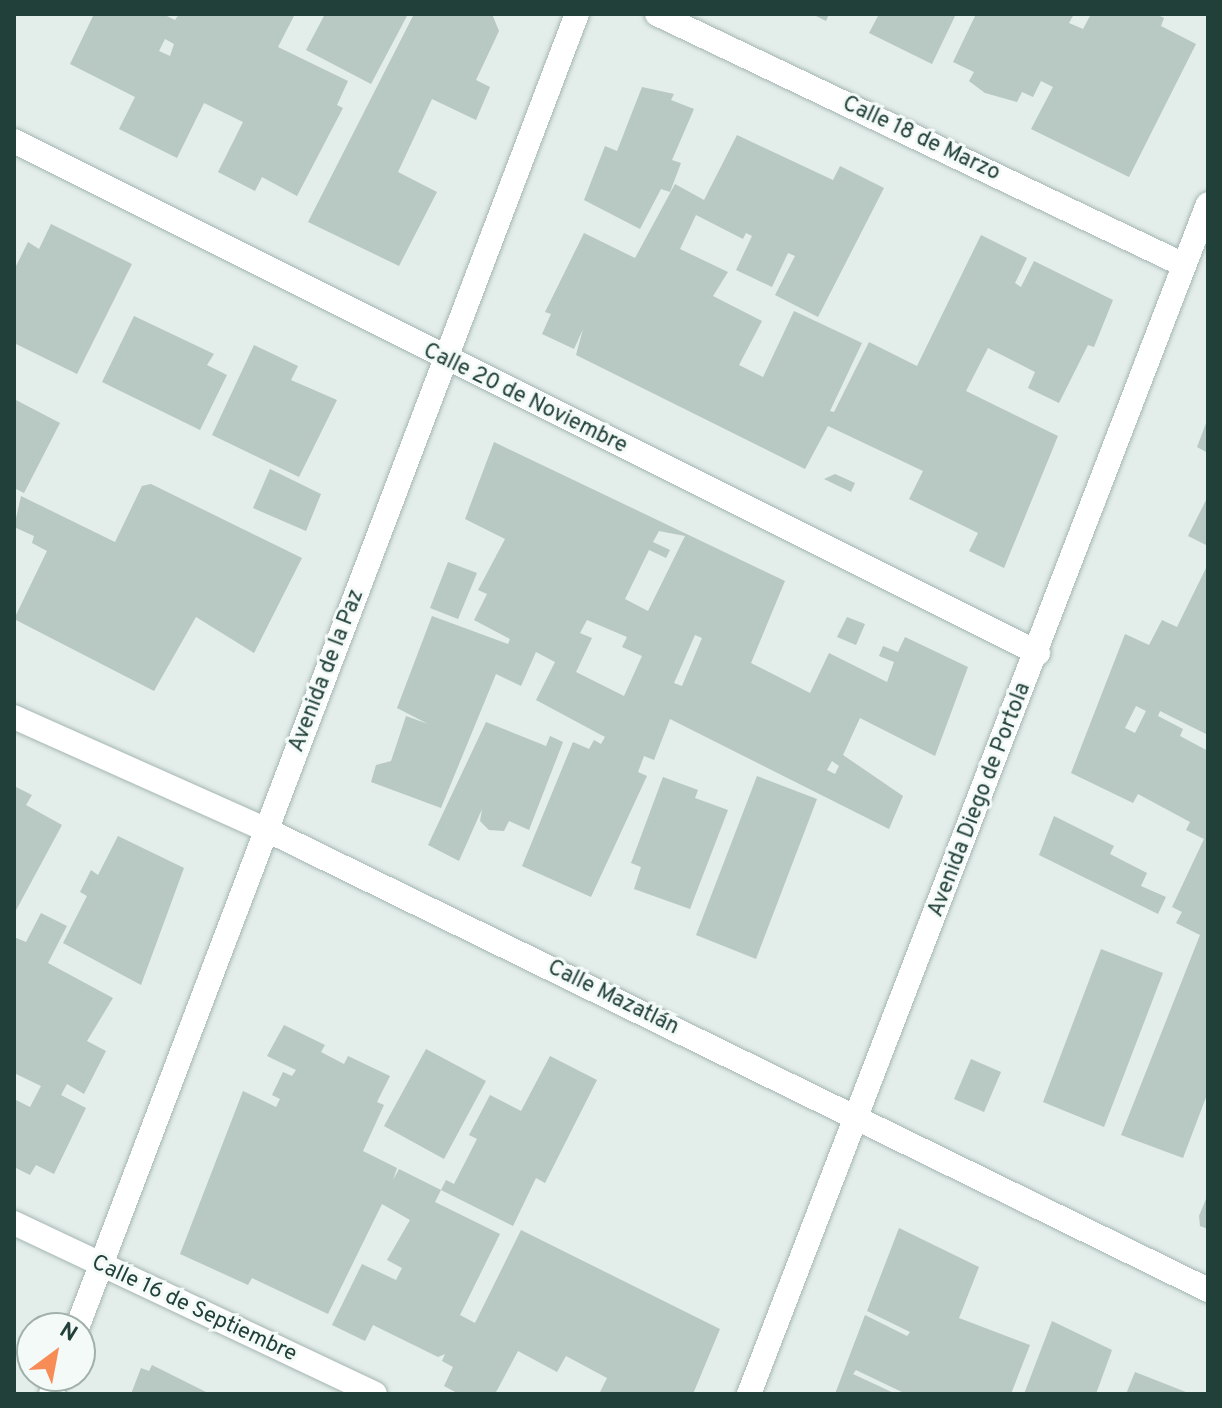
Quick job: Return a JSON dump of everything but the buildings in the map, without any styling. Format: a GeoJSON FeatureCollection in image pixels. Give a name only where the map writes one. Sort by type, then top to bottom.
{"type":"FeatureCollection","features":[{"type":"Feature","properties":{"kind":"street","name":"Avenida de la Paz"},"geometry":{"type":"LineString","coordinates":[[83,1312],[577,14]]}},
{"type":"Feature","properties":{"kind":"street","name":"Calle 18 de Marzo"},"geometry":{"type":"LineString","coordinates":[[657,14],[1184,265]]}},
{"type":"Feature","properties":{"kind":"street","name":"Calle 20 de Noviembre"},"geometry":{"type":"LineString","coordinates":[[14,141],[444,359],[1038,653]]}},
{"type":"Feature","properties":{"kind":"street","name":"Avenida Diego de Portola"},"geometry":{"type":"LineString","coordinates":[[749,1394],[1038,653],[1208,204]]}},
{"type":"Feature","properties":{"kind":"street","name":"Calle Mazatlán"},"geometry":{"type":"LineString","coordinates":[[14,717],[267,830],[1208,1290]]}},
{"type":"Feature","properties":{"kind":"street","name":"Calle 16 de Septiembre"},"geometry":{"type":"LineString","coordinates":[[14,1223],[375,1394]]}}]}
